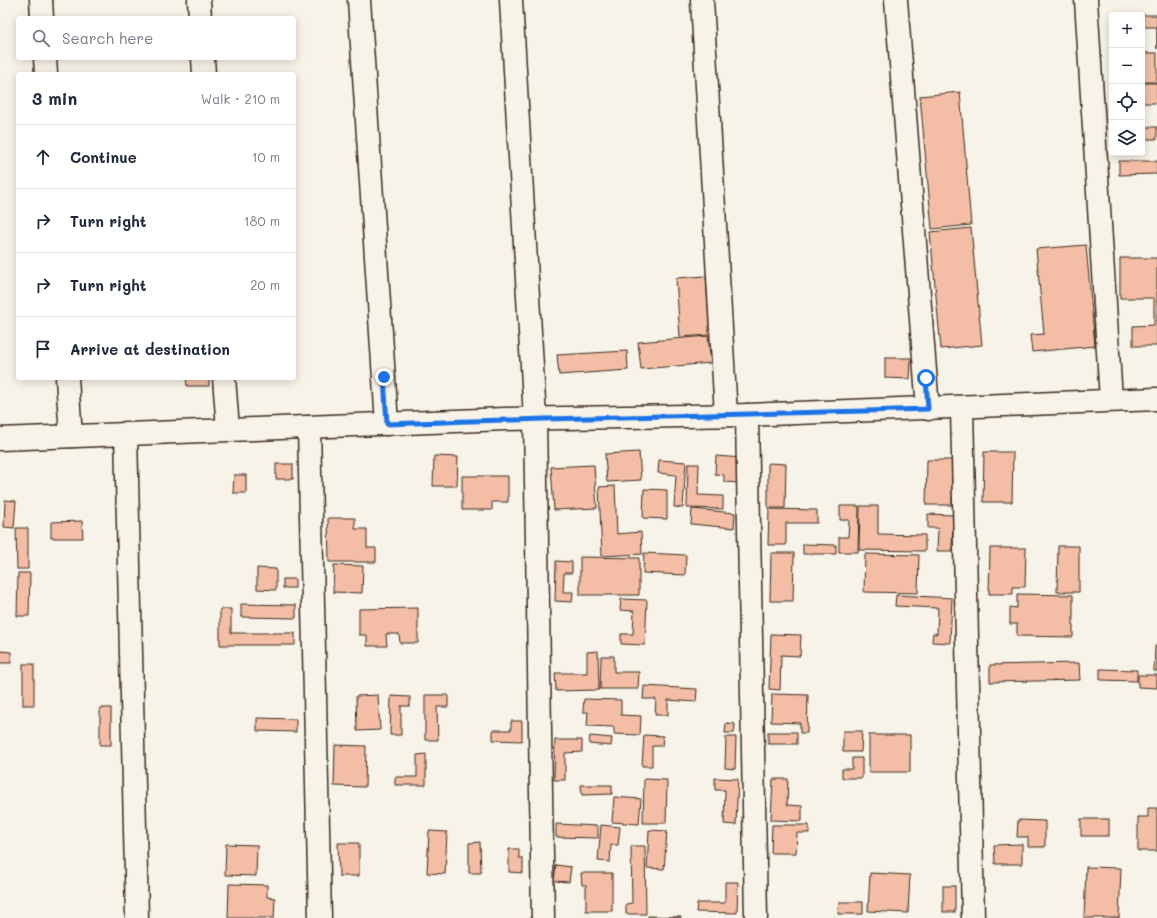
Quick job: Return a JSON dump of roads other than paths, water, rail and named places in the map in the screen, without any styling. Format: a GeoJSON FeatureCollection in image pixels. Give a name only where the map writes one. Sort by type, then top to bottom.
{"type":"FeatureCollection","features":[{"type":"Feature","properties":{"kind":"street"},"geometry":{"type":"LineString","coordinates":[[41,0],[42,16]]}},
{"type":"Feature","properties":{"kind":"street"},"geometry":{"type":"LineString","coordinates":[[199,0],[200,16]]}},
{"type":"Feature","properties":{"kind":"street"},"geometry":{"type":"LineString","coordinates":[[359,0],[387,424]]}},
{"type":"Feature","properties":{"kind":"street"},"geometry":{"type":"LineString","coordinates":[[511,0],[535,419],[543,918]]}},
{"type":"Feature","properties":{"kind":"street"},"geometry":{"type":"LineString","coordinates":[[702,0],[736,415],[756,918]]}},
{"type":"Feature","properties":{"kind":"street"},"geometry":{"type":"LineString","coordinates":[[896,0],[928,409]]}},
{"type":"Feature","properties":{"kind":"street"},"geometry":{"type":"LineString","coordinates":[[1086,0],[1111,400]]}},
{"type":"Feature","properties":{"kind":"street"},"geometry":{"type":"LineString","coordinates":[[45,60],[46,72]]}},
{"type":"Feature","properties":{"kind":"street"},"geometry":{"type":"LineString","coordinates":[[203,60],[204,72]]}},
{"type":"Feature","properties":{"kind":"street"},"geometry":{"type":"LineString","coordinates":[[67,380],[71,436]]}},
{"type":"Feature","properties":{"kind":"street"},"geometry":{"type":"LineString","coordinates":[[224,380],[228,430]]}},
{"type":"Feature","properties":{"kind":"street"},"geometry":{"type":"LineString","coordinates":[[0,439],[126,433],[535,419],[962,408],[1157,399]]}},
{"type":"Feature","properties":{"kind":"street"},"geometry":{"type":"LineString","coordinates":[[962,408],[973,918]]}},
{"type":"Feature","properties":{"kind":"street"},"geometry":{"type":"LineString","coordinates":[[309,427],[320,918]]}},
{"type":"Feature","properties":{"kind":"street"},"geometry":{"type":"LineString","coordinates":[[126,433],[137,918]]}}]}
